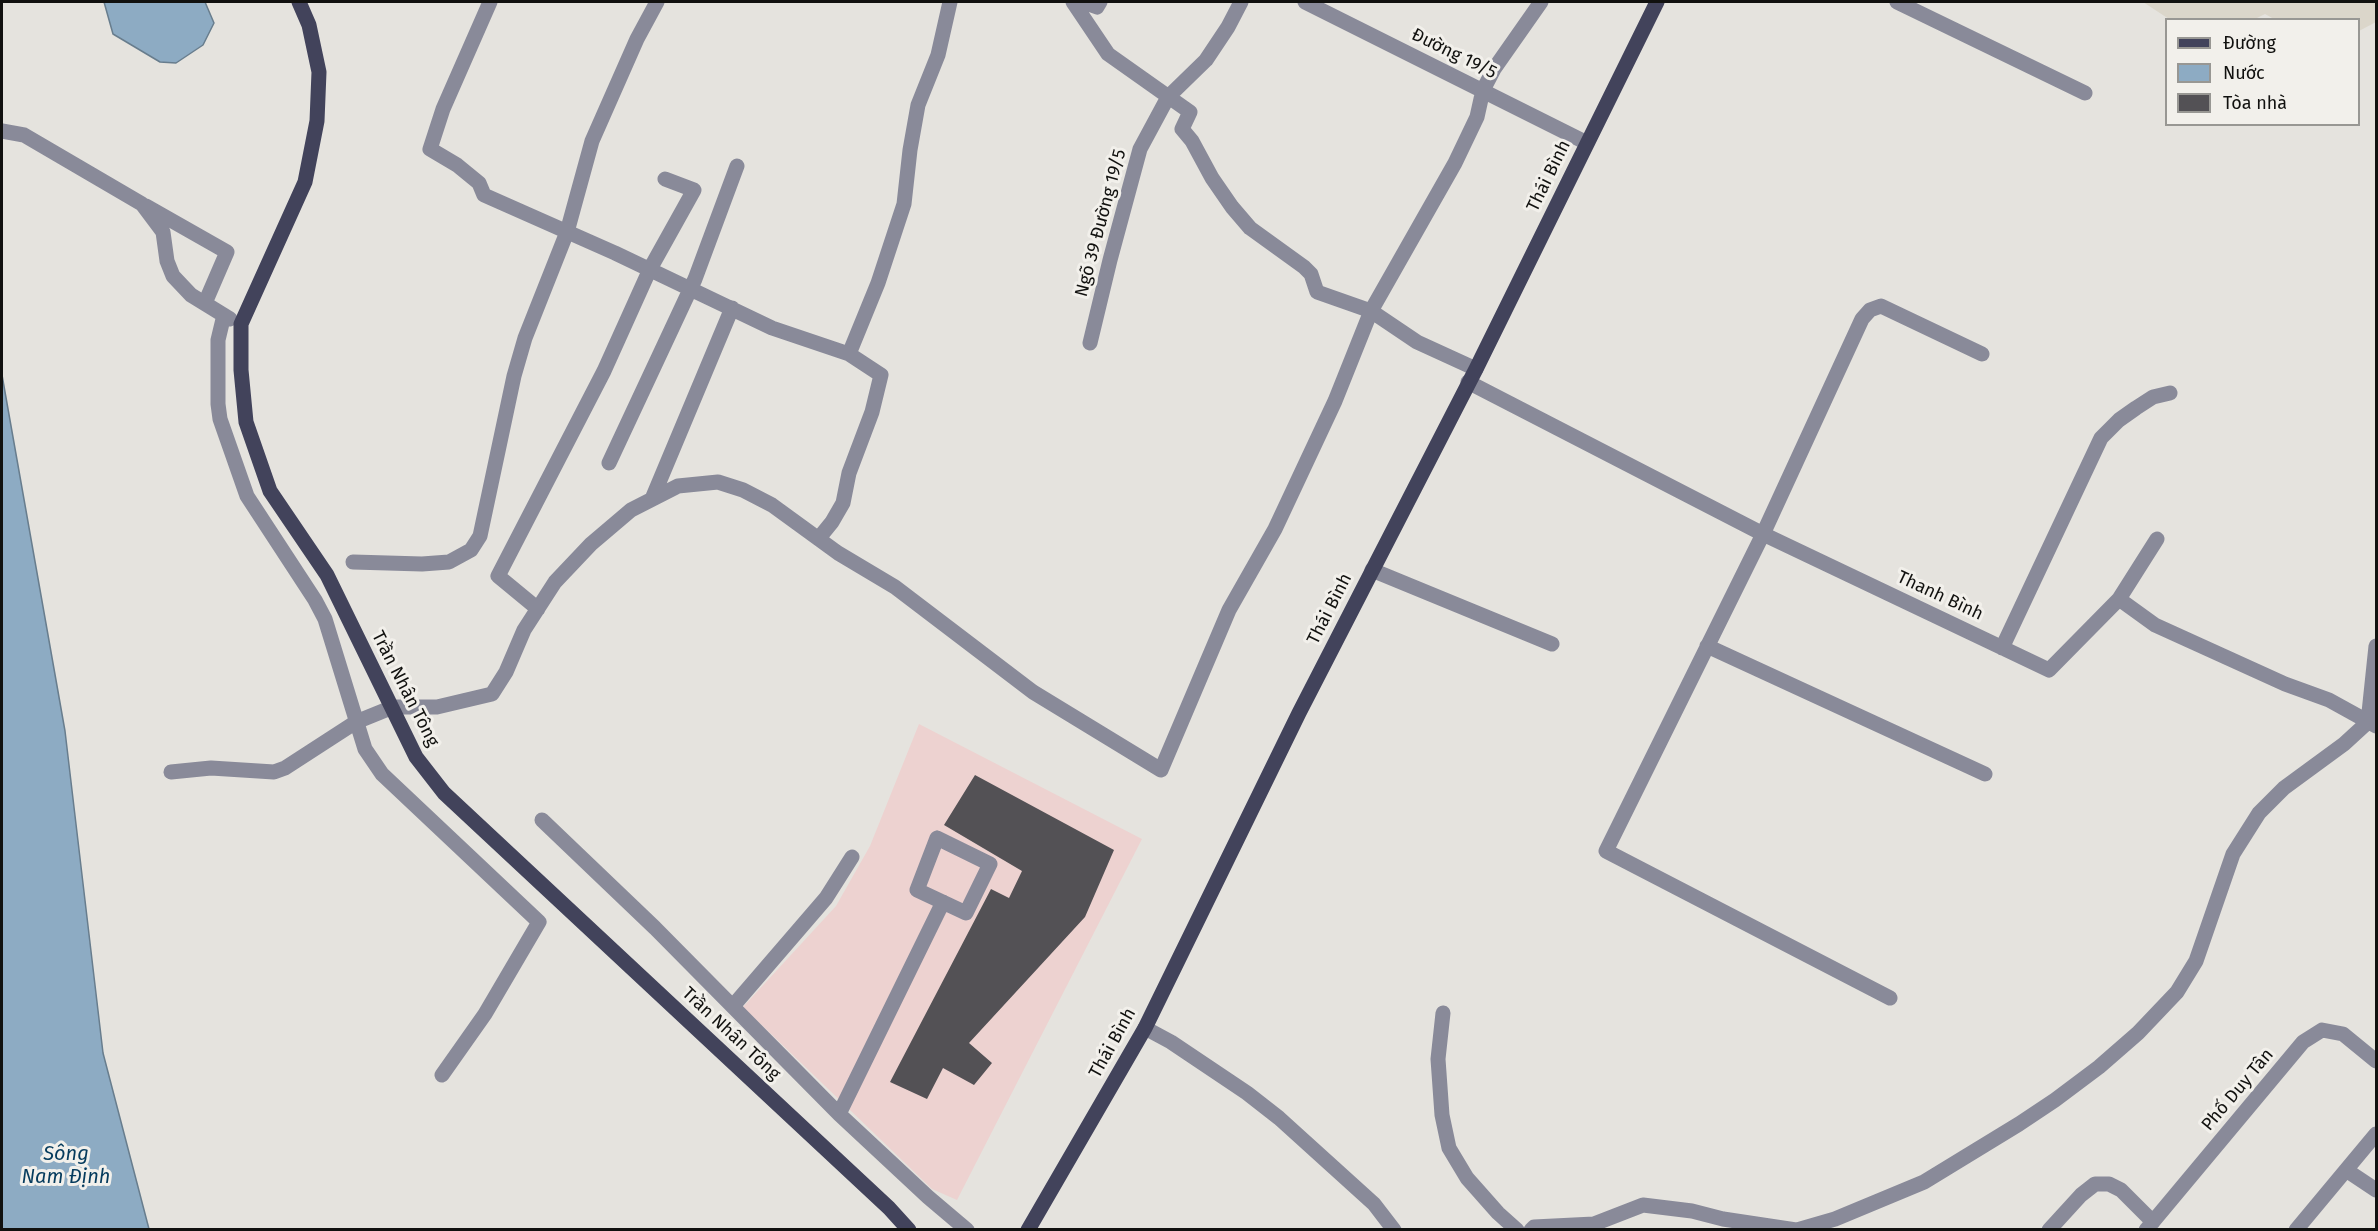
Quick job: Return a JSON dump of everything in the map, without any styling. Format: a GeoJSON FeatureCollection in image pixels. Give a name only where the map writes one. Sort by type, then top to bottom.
{"type":"FeatureCollection","features":[{"type":"Feature","properties":{"kind":"main road","name":"Trần Nhân Tông"},"geometry":{"type":"LineString","coordinates":[[299,2],[309,25],[319,72],[317,121],[305,182],[241,324],[241,370],[246,422],[270,491],[327,575],[416,757],[444,793],[890,1208],[909,1230]]}},
{"type":"Feature","properties":{"kind":"main road","name":"Thái Bình"},"geometry":{"type":"LineString","coordinates":[[1028,1230],[1145,1028],[1294,723],[1472,376],[1657,2]]}},
{"type":"Feature","properties":{"kind":"street"},"geometry":{"type":"LineString","coordinates":[[490,2],[443,109],[429,150],[458,165],[478,183],[484,195],[650,269],[772,328],[849,354],[881,375],[872,412],[849,472],[843,503],[819,538]]}},
{"type":"Feature","properties":{"kind":"street"},"geometry":{"type":"LineString","coordinates":[[353,562],[422,564],[449,562],[471,550],[480,536],[514,376],[525,338],[567,232],[592,141],[637,39],[657,2]]}},
{"type":"Feature","properties":{"kind":"street"},"geometry":{"type":"LineString","coordinates":[[849,354],[878,283],[904,204],[918,105],[938,55],[950,2]]}},
{"type":"Feature","properties":{"kind":"street"},"geometry":{"type":"LineString","coordinates":[[1073,2],[1108,54],[1168,97]]}},
{"type":"Feature","properties":{"kind":"street"},"geometry":{"type":"LineString","coordinates":[[1083,2],[1097,7],[1100,2]]}},
{"type":"Feature","properties":{"kind":"street","name":"Ngõ 39 Đường 19/5"},"geometry":{"type":"LineString","coordinates":[[1090,343],[1140,149],[1168,97],[1206,60],[1241,2]]}},
{"type":"Feature","properties":{"kind":"street","name":"Đường 19/5"},"geometry":{"type":"LineString","coordinates":[[1305,2],[1587,143]]}},
{"type":"Feature","properties":{"kind":"street"},"geometry":{"type":"LineString","coordinates":[[171,772],[211,768],[274,771],[285,768],[356,722],[393,707],[437,708],[492,694],[506,672],[524,630],[555,582],[591,544],[631,510],[678,486],[717,482],[744,490],[772,505],[838,553],[895,587],[1033,692],[1161,770],[1229,610],[1275,530],[1335,401],[1371,311],[1455,163],[1477,117],[1483,90],[1494,69],[1541,2]]}},
{"type":"Feature","properties":{"kind":"street"},"geometry":{"type":"LineString","coordinates":[[1897,2],[2085,93]]}},
{"type":"Feature","properties":{"kind":"street","name":"Thanh Bình"},"geometry":{"type":"LineString","coordinates":[[1168,97],[1190,113],[1182,129],[1192,141],[1212,178],[1232,207],[1250,228],[1304,267],[1311,274],[1317,292],[1371,311],[1472,376],[1763,534],[2049,670],[2119,599]]}},
{"type":"Feature","properties":{"kind":"street"},"geometry":{"type":"LineString","coordinates":[[2,131],[24,135],[228,252],[205,303]]}},
{"type":"Feature","properties":{"kind":"street"},"geometry":{"type":"LineString","coordinates":[[609,463],[691,288],[738,166]]}},
{"type":"Feature","properties":{"kind":"street"},"geometry":{"type":"LineString","coordinates":[[538,609],[498,576],[604,371],[650,269],[694,190],[665,179]]}},
{"type":"Feature","properties":{"kind":"street"},"geometry":{"type":"LineString","coordinates":[[142,204],[163,232],[167,261],[173,276],[191,295],[241,324]]}},
{"type":"Feature","properties":{"kind":"street"},"geometry":{"type":"LineString","coordinates":[[1890,998],[1606,851],[1763,534],[1862,319],[1870,310],[1881,306],[1982,354]]}},
{"type":"Feature","properties":{"kind":"street"},"geometry":{"type":"LineString","coordinates":[[652,499],[732,308]]}},
{"type":"Feature","properties":{"kind":"street"},"geometry":{"type":"LineString","coordinates":[[224,315],[218,340],[220,419],[247,496],[325,619],[365,749],[382,774],[539,922],[485,1014],[442,1075]]}},
{"type":"Feature","properties":{"kind":"street"},"geometry":{"type":"LineString","coordinates":[[2002,648],[2101,438],[2119,420],[2136,408],[2153,397],[2170,393]]}},
{"type":"Feature","properties":{"kind":"street"},"geometry":{"type":"LineString","coordinates":[[2157,539],[2119,599],[2155,625],[2285,684],[2329,700],[2372,724]]}},
{"type":"Feature","properties":{"kind":"street"},"geometry":{"type":"LineString","coordinates":[[1372,570],[1552,644]]}},
{"type":"Feature","properties":{"kind":"street"},"geometry":{"type":"LineString","coordinates":[[1707,646],[1985,774]]}},
{"type":"Feature","properties":{"kind":"street"},"geometry":{"type":"LineString","coordinates":[[2372,724],[2376,646]]}},
{"type":"Feature","properties":{"kind":"street"},"geometry":{"type":"LineString","coordinates":[[1531,1230],[1534,1227],[1594,1224],[1643,1205],[1692,1211],[1724,1219],[1797,1230],[1835,1219],[1924,1182],[2001,1136],[2099,1067],[2138,1033],[2177,992],[2196,961],[2233,854],[2259,813],[2284,788],[2372,724]]}},
{"type":"Feature","properties":{"kind":"street"},"geometry":{"type":"LineString","coordinates":[[542,820],[733,1006],[839,1114],[967,1230]]}},
{"type":"Feature","properties":{"kind":"street"},"geometry":{"type":"LineString","coordinates":[[936,838],[990,864],[966,913],[943,902],[917,890],[936,838]]}},
{"type":"Feature","properties":{"kind":"street"},"geometry":{"type":"LineString","coordinates":[[733,1006],[826,898],[852,857]]}},
{"type":"Feature","properties":{"kind":"street"},"geometry":{"type":"LineString","coordinates":[[839,1114],[943,902]]}},
{"type":"Feature","properties":{"kind":"street"},"geometry":{"type":"LineString","coordinates":[[1443,1013],[1438,1059],[1442,1115],[1449,1148],[1467,1178],[1498,1213],[1517,1230]]}},
{"type":"Feature","properties":{"kind":"street"},"geometry":{"type":"LineString","coordinates":[[1145,1028],[1171,1042],[1248,1093],[1279,1118],[1374,1204],[1394,1230]]}},
{"type":"Feature","properties":{"kind":"street","name":"Phố Duy Tân"},"geometry":{"type":"LineString","coordinates":[[2149,1226],[2303,1042],[2322,1030],[2343,1034],[2376,1061]]}},
{"type":"Feature","properties":{"kind":"street"},"geometry":{"type":"LineString","coordinates":[[2296,1230],[2376,1134]]}},
{"type":"Feature","properties":{"kind":"street"},"geometry":{"type":"LineString","coordinates":[[2346,1170],[2376,1190]]}},
{"type":"Feature","properties":{"kind":"street"},"geometry":{"type":"LineString","coordinates":[[2049,1230],[2081,1195],[2094,1185],[2109,1184],[2121,1190],[2149,1226]]}},
{"type":"Feature","properties":{"kind":"shaded area"},"geometry":{"type":"Polygon","coordinates":[[[2143,2],[2376,2],[2376,22],[2360,30],[2360,18],[2272,18],[2265,14],[2257,18],[2167,18],[2143,2]]]}},
{"type":"Feature","properties":{"kind":"shaded area"},"geometry":{"type":"Polygon","coordinates":[[[919,724],[1142,839],[957,1200],[932,1189],[743,1007],[836,906],[870,846],[919,724]]]}},
{"type":"Feature","properties":{"kind":"water"},"geometry":{"type":"Polygon","coordinates":[[[104,2],[205,2],[214,23],[203,45],[176,63],[160,62],[113,34],[104,2]]]}},
{"type":"Feature","properties":{"kind":"water","name":"Sông Nam Định"},"geometry":{"type":"Polygon","coordinates":[[[2,375],[65,731],[103,1053],[149,1229],[2,1229],[2,375]]]}},
{"type":"Feature","properties":{"kind":"building"},"geometry":{"type":"Polygon","coordinates":[[[975,775],[1114,850],[1085,917],[969,1043],[992,1063],[974,1085],[943,1068],[927,1099],[890,1082],[991,889],[1009,898],[1022,871],[944,825],[975,775]]]}}]}
